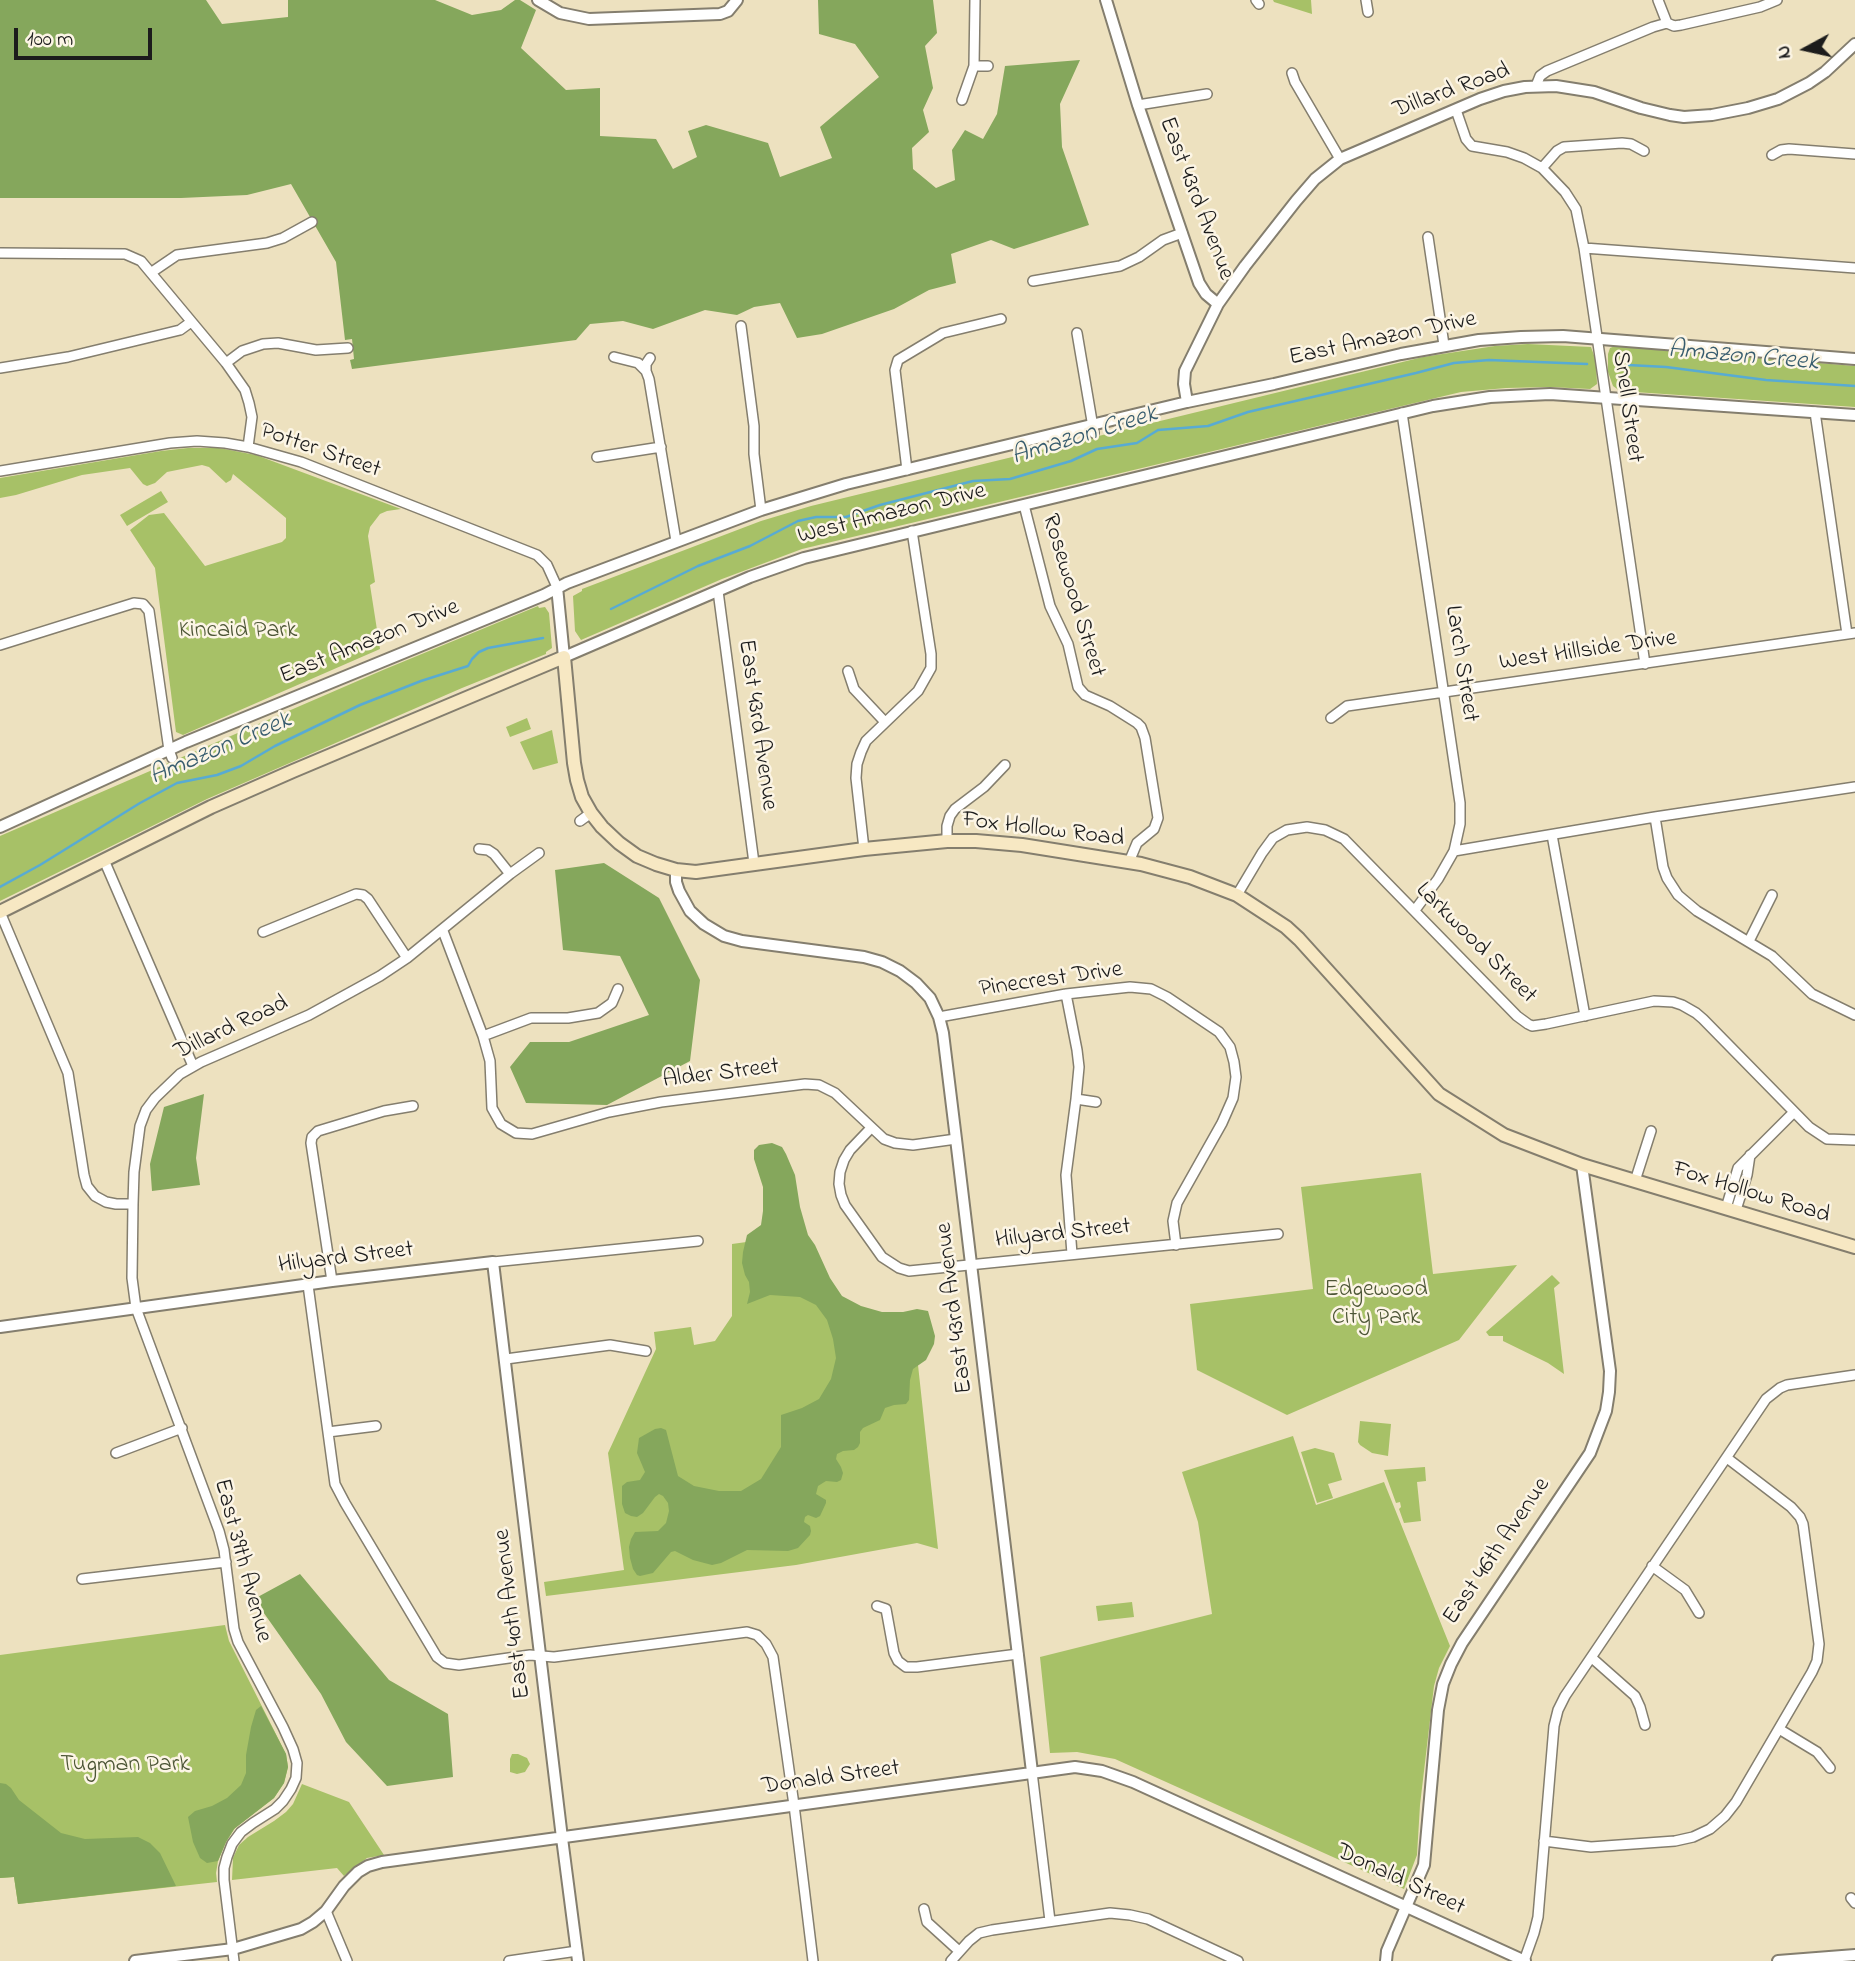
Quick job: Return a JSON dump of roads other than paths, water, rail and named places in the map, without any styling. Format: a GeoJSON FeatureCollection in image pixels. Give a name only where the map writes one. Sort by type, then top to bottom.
{"type":"FeatureCollection","features":[{"type":"Feature","properties":{"kind":"main road","name":"Fox Hollow Road"},"geometry":{"type":"LineString","coordinates":[[564,657],[573,763],[585,817],[602,827],[637,856],[676,870],[696,872],[864,849],[976,841],[1022,845],[1129,862],[1190,877],[1237,895],[1299,939],[1439,1094],[1504,1135],[1582,1165],[1855,1247]]}},
{"type":"Feature","properties":{"kind":"main road","name":"West Amazon Drive"},"geometry":{"type":"LineString","coordinates":[[0,912],[211,807],[564,657]]}},
{"type":"Feature","properties":{"kind":"street"},"geometry":{"type":"LineString","coordinates":[[538,0],[560,13],[598,19],[720,14],[728,11],[737,0]]}},
{"type":"Feature","properties":{"kind":"street"},"geometry":{"type":"LineString","coordinates":[[962,100],[974,66],[975,0]]}},
{"type":"Feature","properties":{"kind":"street","name":"East 43rd Avenue"},"geometry":{"type":"LineString","coordinates":[[1105,0],[1138,105],[1202,289],[1218,304]]}},
{"type":"Feature","properties":{"kind":"street"},"geometry":{"type":"LineString","coordinates":[[1366,0],[1368,12]]}},
{"type":"Feature","properties":{"kind":"street"},"geometry":{"type":"LineString","coordinates":[[1658,0],[1667,23]]}},
{"type":"Feature","properties":{"kind":"street"},"geometry":{"type":"LineString","coordinates":[[1536,86],[1540,76],[1547,71],[1667,23],[1681,26],[1760,7],[1777,0]]}},
{"type":"Feature","properties":{"kind":"street","name":"Dillard Road"},"geometry":{"type":"LineString","coordinates":[[1187,402],[1185,371],[1218,304],[1296,201],[1315,179],[1340,159],[1504,91],[1536,86],[1594,92],[1642,108],[1684,117],[1712,115],[1763,104],[1793,92],[1825,72],[1855,44]]}},
{"type":"Feature","properties":{"kind":"street"},"geometry":{"type":"LineString","coordinates":[[974,66],[988,66]]}},
{"type":"Feature","properties":{"kind":"street"},"geometry":{"type":"LineString","coordinates":[[1292,73],[1340,159]]}},
{"type":"Feature","properties":{"kind":"street","name":"East 43rd Avenue"},"geometry":{"type":"LineString","coordinates":[[1138,105],[1208,94]]}},
{"type":"Feature","properties":{"kind":"street","name":"Snell Street"},"geometry":{"type":"LineString","coordinates":[[1456,110],[1465,139],[1472,146],[1516,155],[1542,168],[1571,200],[1579,219],[1645,664]]}},
{"type":"Feature","properties":{"kind":"street"},"geometry":{"type":"LineString","coordinates":[[1542,168],[1564,147],[1622,143],[1631,144],[1644,151]]}},
{"type":"Feature","properties":{"kind":"street"},"geometry":{"type":"LineString","coordinates":[[1772,155],[1789,149],[1855,154]]}},
{"type":"Feature","properties":{"kind":"street"},"geometry":{"type":"LineString","coordinates":[[152,272],[177,255],[267,243],[283,238],[312,222]]}},
{"type":"Feature","properties":{"kind":"street"},"geometry":{"type":"LineString","coordinates":[[1033,281],[1120,267],[1163,240],[1182,233]]}},
{"type":"Feature","properties":{"kind":"street"},"geometry":{"type":"LineString","coordinates":[[1428,237],[1444,345]]}},
{"type":"Feature","properties":{"kind":"street"},"geometry":{"type":"LineString","coordinates":[[1584,248],[1855,268]]}},
{"type":"Feature","properties":{"kind":"street"},"geometry":{"type":"LineString","coordinates":[[0,253],[125,254],[141,261],[226,363],[241,385],[249,403],[252,426],[248,447]]}},
{"type":"Feature","properties":{"kind":"street"},"geometry":{"type":"LineString","coordinates":[[907,470],[895,370],[898,360],[943,333],[1001,319]]}},
{"type":"Feature","properties":{"kind":"street"},"geometry":{"type":"LineString","coordinates":[[0,368],[68,357],[180,330],[191,322]]}},
{"type":"Feature","properties":{"kind":"street"},"geometry":{"type":"LineString","coordinates":[[741,326],[754,426],[754,454],[761,510]]}},
{"type":"Feature","properties":{"kind":"street"},"geometry":{"type":"LineString","coordinates":[[1077,333],[1093,429]]}},
{"type":"Feature","properties":{"kind":"street","name":"East Amazon Drive"},"geometry":{"type":"LineString","coordinates":[[0,827],[544,595],[556,587],[761,510],[846,484],[1093,429],[1187,402],[1444,345],[1521,337],[1563,336],[1855,359]]}},
{"type":"Feature","properties":{"kind":"street"},"geometry":{"type":"LineString","coordinates":[[226,363],[242,351],[263,344],[278,343],[316,350],[348,348]]}},
{"type":"Feature","properties":{"kind":"street"},"geometry":{"type":"LineString","coordinates":[[614,357],[638,363],[646,371]]}},
{"type":"Feature","properties":{"kind":"street"},"geometry":{"type":"LineString","coordinates":[[650,358],[646,371],[652,387],[676,541]]}},
{"type":"Feature","properties":{"kind":"street","name":"West Amazon Drive"},"geometry":{"type":"LineString","coordinates":[[564,657],[776,567],[838,549],[1433,406],[1490,397],[1550,394],[1855,415]]}},
{"type":"Feature","properties":{"kind":"street"},"geometry":{"type":"LineString","coordinates":[[1815,412],[1851,633]]}},
{"type":"Feature","properties":{"kind":"street","name":"Larch Street"},"geometry":{"type":"LineString","coordinates":[[1402,414],[1460,803],[1460,824],[1454,851],[1415,910]]}},
{"type":"Feature","properties":{"kind":"street","name":"Potter Street"},"geometry":{"type":"LineString","coordinates":[[0,471],[170,443],[197,441],[248,447],[301,462],[537,555],[547,565],[556,587]]}},
{"type":"Feature","properties":{"kind":"street"},"geometry":{"type":"LineString","coordinates":[[597,457],[662,447]]}},
{"type":"Feature","properties":{"kind":"street","name":"Rosewood Street"},"geometry":{"type":"LineString","coordinates":[[1024,505],[1050,606],[1068,644],[1078,687],[1085,695],[1110,706],[1137,723],[1146,738],[1158,818],[1154,829],[1137,843],[1129,862]]}},
{"type":"Feature","properties":{"kind":"street"},"geometry":{"type":"LineString","coordinates":[[864,849],[856,778],[857,764],[866,741],[918,691],[931,668],[912,531]]}},
{"type":"Feature","properties":{"kind":"street","name":"Fox Hollow Road"},"geometry":{"type":"LineString","coordinates":[[556,587],[564,657]]}},
{"type":"Feature","properties":{"kind":"street","name":"East 43rd Avenue"},"geometry":{"type":"LineString","coordinates":[[718,592],[754,863]]}},
{"type":"Feature","properties":{"kind":"street"},"geometry":{"type":"LineString","coordinates":[[0,645],[134,603],[143,604],[149,611],[171,754]]}},
{"type":"Feature","properties":{"kind":"street","name":"West Hillside Drive"},"geometry":{"type":"LineString","coordinates":[[1331,718],[1347,706],[1851,633]]}},
{"type":"Feature","properties":{"kind":"street"},"geometry":{"type":"LineString","coordinates":[[848,671],[854,689],[885,722]]}},
{"type":"Feature","properties":{"kind":"street"},"geometry":{"type":"LineString","coordinates":[[947,841],[947,826],[955,809],[984,787],[1005,765]]}},
{"type":"Feature","properties":{"kind":"street"},"geometry":{"type":"LineString","coordinates":[[1454,851],[1855,787]]}},
{"type":"Feature","properties":{"kind":"street"},"geometry":{"type":"LineString","coordinates":[[1655,817],[1663,867],[1672,889],[1685,902],[1778,961],[1812,994],[1855,1015]]}},
{"type":"Feature","properties":{"kind":"street","name":"Larkwood Street"},"geometry":{"type":"LineString","coordinates":[[1237,895],[1273,838],[1287,831],[1307,827],[1325,830],[1344,839],[1517,1016],[1528,1024],[1538,1026],[1654,1001],[1682,1005],[1703,1019],[1809,1127],[1827,1139],[1855,1140]]}},
{"type":"Feature","properties":{"kind":"street"},"geometry":{"type":"LineString","coordinates":[[1552,835],[1585,1016]]}},
{"type":"Feature","properties":{"kind":"street"},"geometry":{"type":"LineString","coordinates":[[479,849],[494,854],[510,874]]}},
{"type":"Feature","properties":{"kind":"street","name":"Dillard Road"},"geometry":{"type":"LineString","coordinates":[[136,1308],[132,1278],[137,1143],[146,1110],[166,1087],[193,1066],[309,1015],[380,976],[443,931],[539,853]]}},
{"type":"Feature","properties":{"kind":"street"},"geometry":{"type":"LineString","coordinates":[[104,860],[193,1066]]}},
{"type":"Feature","properties":{"kind":"street","name":"East 43rd Avenue"},"geometry":{"type":"LineString","coordinates":[[676,870],[679,891],[690,911],[704,924],[724,936],[882,962],[916,983],[930,998],[939,1017],[1050,1921]]}},
{"type":"Feature","properties":{"kind":"street"},"geometry":{"type":"LineString","coordinates":[[263,932],[356,894],[368,898],[407,958]]}},
{"type":"Feature","properties":{"kind":"street"},"geometry":{"type":"LineString","coordinates":[[1749,941],[1772,895]]}},
{"type":"Feature","properties":{"kind":"street"},"geometry":{"type":"LineString","coordinates":[[0,912],[68,1073],[87,1186],[95,1196],[106,1202],[133,1204]]}},
{"type":"Feature","properties":{"kind":"street"},"geometry":{"type":"LineString","coordinates":[[443,931],[483,1036],[531,1018],[568,1018],[598,1013],[612,1003],[618,989]]}},
{"type":"Feature","properties":{"kind":"street","name":"Pinecrest Drive"},"geometry":{"type":"LineString","coordinates":[[939,1017],[1066,994],[1130,987],[1151,989],[1167,997],[1219,1032],[1230,1047],[1234,1062],[1236,1077],[1233,1098],[1222,1124],[1177,1203],[1173,1221],[1176,1245]]}},
{"type":"Feature","properties":{"kind":"street"},"geometry":{"type":"LineString","coordinates":[[1066,994],[1079,1068],[1066,1175],[1072,1254]]}},
{"type":"Feature","properties":{"kind":"street","name":"Alder Street"},"geometry":{"type":"LineString","coordinates":[[483,1036],[492,1069],[492,1108],[501,1124],[524,1135],[610,1112],[661,1102],[805,1084],[819,1085],[835,1093],[884,1139],[903,1145],[956,1139]]}},
{"type":"Feature","properties":{"kind":"street"},"geometry":{"type":"LineString","coordinates":[[1076,1099],[1096,1102]]}},
{"type":"Feature","properties":{"kind":"street"},"geometry":{"type":"LineString","coordinates":[[332,1281],[311,1139],[318,1131],[384,1111],[413,1106]]}},
{"type":"Feature","properties":{"kind":"street"},"geometry":{"type":"LineString","coordinates":[[1731,1209],[1737,1172],[1794,1112]]}},
{"type":"Feature","properties":{"kind":"street","name":"Hilyard Street"},"geometry":{"type":"LineString","coordinates":[[871,1128],[844,1160],[840,1172],[841,1195],[845,1205],[882,1257],[909,1271],[1278,1234]]}},
{"type":"Feature","properties":{"kind":"street","name":"Fox Hollow Road"},"geometry":{"type":"LineString","coordinates":[[1635,1181],[1651,1131]]}},
{"type":"Feature","properties":{"kind":"street","name":"East 46th Avenue"},"geometry":{"type":"LineString","coordinates":[[1386,1961],[1387,1951],[1424,1864],[1438,1710],[1443,1684],[1451,1664],[1462,1643],[1590,1453],[1606,1411],[1610,1373],[1608,1351],[1582,1165]]}},
{"type":"Feature","properties":{"kind":"street","name":"Hilyard Street"},"geometry":{"type":"LineString","coordinates":[[0,1327],[332,1281],[698,1241]]}},
{"type":"Feature","properties":{"kind":"street","name":"East 40th Avenue"},"geometry":{"type":"LineString","coordinates":[[494,1262],[578,1956]]}},
{"type":"Feature","properties":{"kind":"street"},"geometry":{"type":"LineString","coordinates":[[308,1285],[332,1470],[339,1494],[430,1649],[445,1663],[459,1665],[530,1655],[554,1657],[747,1632],[757,1635],[766,1644],[773,1657],[813,1961]]}},
{"type":"Feature","properties":{"kind":"street","name":"East 39th Avenue"},"geometry":{"type":"LineString","coordinates":[[136,1308],[213,1511],[226,1562],[238,1642],[284,1727],[296,1763],[296,1777],[283,1801],[241,1832],[226,1857],[224,1880],[233,1955]]}},
{"type":"Feature","properties":{"kind":"street"},"geometry":{"type":"LineString","coordinates":[[506,1359],[610,1345],[646,1351]]}},
{"type":"Feature","properties":{"kind":"street"},"geometry":{"type":"LineString","coordinates":[[1524,1961],[1537,1923],[1556,1718],[1565,1696],[1766,1399],[1780,1388],[1794,1384],[1855,1376]]}},
{"type":"Feature","properties":{"kind":"street"},"geometry":{"type":"LineString","coordinates":[[328,1432],[376,1426]]}},
{"type":"Feature","properties":{"kind":"street"},"geometry":{"type":"LineString","coordinates":[[116,1452],[182,1429]]}},
{"type":"Feature","properties":{"kind":"street"},"geometry":{"type":"LineString","coordinates":[[1544,1842],[1591,1847],[1675,1841],[1702,1833],[1719,1822],[1731,1809],[1805,1685],[1819,1654],[1805,1533],[1800,1517],[1791,1507],[1727,1458]]}},
{"type":"Feature","properties":{"kind":"street"},"geometry":{"type":"LineString","coordinates":[[82,1579],[226,1562]]}},
{"type":"Feature","properties":{"kind":"street"},"geometry":{"type":"LineString","coordinates":[[1652,1566],[1685,1590],[1699,1613]]}},
{"type":"Feature","properties":{"kind":"street"},"geometry":{"type":"LineString","coordinates":[[877,1606],[886,1609],[894,1653],[898,1661],[906,1667],[1018,1654]]}},
{"type":"Feature","properties":{"kind":"street"},"geometry":{"type":"LineString","coordinates":[[1592,1658],[1635,1696],[1645,1725]]}},
{"type":"Feature","properties":{"kind":"street"},"geometry":{"type":"LineString","coordinates":[[1779,1729],[1817,1752],[1830,1768]]}},
{"type":"Feature","properties":{"kind":"street","name":"Donald Street"},"geometry":{"type":"LineString","coordinates":[[135,1961],[233,1955],[301,1929],[326,1911],[344,1886],[368,1866],[1075,1767],[1102,1771],[1133,1782],[1524,1961]]}},
{"type":"Feature","properties":{"kind":"street"},"geometry":{"type":"LineString","coordinates":[[924,1909],[927,1922],[959,1951]]}},
{"type":"Feature","properties":{"kind":"street"},"geometry":{"type":"LineString","coordinates":[[326,1911],[346,1961]]}},
{"type":"Feature","properties":{"kind":"street"},"geometry":{"type":"LineString","coordinates":[[951,1961],[979,1933],[1110,1913],[1147,1919],[1238,1961]]}},
{"type":"Feature","properties":{"kind":"street"},"geometry":{"type":"LineString","coordinates":[[1778,1961],[1855,1955]]}},
{"type":"Feature","properties":{"kind":"street"},"geometry":{"type":"LineString","coordinates":[[509,1961],[578,1956]]}},
{"type":"Feature","properties":{"kind":"waterway","name":"Amazon Creek"},"geometry":{"type":"LineString","coordinates":[[611,609],[698,566],[750,546],[798,521],[816,517],[846,517],[880,505],[973,481],[1010,479],[1071,461],[1097,449],[1137,443],[1158,430],[1208,426],[1248,412],[1454,363],[1489,360],[1587,364]]}},
{"type":"Feature","properties":{"kind":"waterway","name":"Amazon Creek"},"geometry":{"type":"LineString","coordinates":[[1628,365],[1666,367],[1766,380],[1855,386]]}},
{"type":"Feature","properties":{"kind":"waterway","name":"Amazon Creek"},"geometry":{"type":"LineString","coordinates":[[0,887],[177,783],[217,775],[241,766],[275,746],[360,705],[468,666],[479,652],[488,648],[543,638]]}},
{"type":"Feature","properties":{"kind":"park label","name":"Kincaid Park"},"geometry":{"type":"Point","coordinates":[238,632]}},
{"type":"Feature","properties":{"kind":"park label","name":"Edgewood City Park"},"geometry":{"type":"Point","coordinates":[1376,1305]}},
{"type":"Feature","properties":{"kind":"park label","name":"Tugman Park"},"geometry":{"type":"Point","coordinates":[125,1766]}}]}
